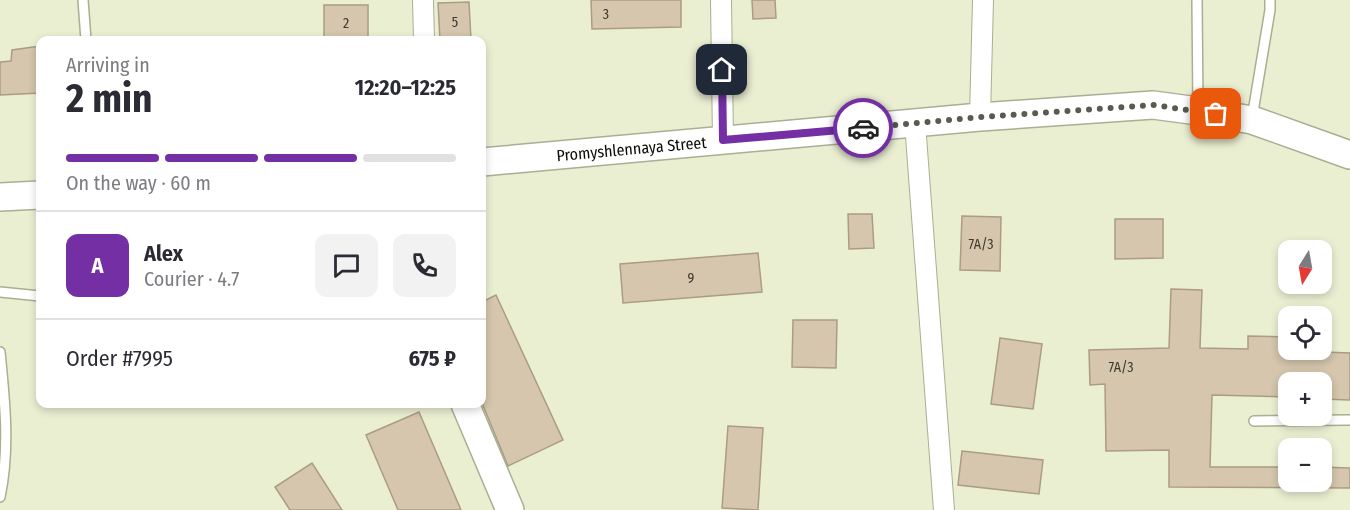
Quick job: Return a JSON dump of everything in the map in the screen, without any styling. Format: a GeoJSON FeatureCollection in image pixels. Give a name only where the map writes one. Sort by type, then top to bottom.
{"type":"FeatureCollection","features":[{"type":"Feature","properties":{"kind":"main road","name":"Promyshlennaya Street"},"geometry":{"type":"LineString","coordinates":[[486,162],[980,117],[1153,105],[1252,120],[1350,155]]}},
{"type":"Feature","properties":{"kind":"main road"},"geometry":{"type":"LineString","coordinates":[[0,197],[36,195]]}},
{"type":"Feature","properties":{"kind":"main road"},"geometry":{"type":"LineString","coordinates":[[467,408],[510,510]]}},
{"type":"Feature","properties":{"kind":"street"},"geometry":{"type":"LineString","coordinates":[[423,0],[424,36]]}},
{"type":"Feature","properties":{"kind":"street"},"geometry":{"type":"LineString","coordinates":[[721,0],[723,140]]}},
{"type":"Feature","properties":{"kind":"street"},"geometry":{"type":"LineString","coordinates":[[980,117],[983,0]]}},
{"type":"Feature","properties":{"kind":"street"},"geometry":{"type":"LineString","coordinates":[[915,123],[944,510]]}},
{"type":"Feature","properties":{"kind":"lane"},"geometry":{"type":"LineString","coordinates":[[83,0],[86,36]]}},
{"type":"Feature","properties":{"kind":"lane"},"geometry":{"type":"LineString","coordinates":[[1197,0],[1198,111]]}},
{"type":"Feature","properties":{"kind":"lane"},"geometry":{"type":"LineString","coordinates":[[1252,120],[1270,0]]}},
{"type":"Feature","properties":{"kind":"lane"},"geometry":{"type":"LineString","coordinates":[[0,292],[36,296]]}},
{"type":"Feature","properties":{"kind":"lane"},"geometry":{"type":"LineString","coordinates":[[0,352],[6,417],[4,479],[0,497]]}},
{"type":"Feature","properties":{"kind":"lane"},"geometry":{"type":"LineString","coordinates":[[1254,421],[1350,420]]}},
{"type":"Feature","properties":{"kind":"building"},"geometry":{"type":"Polygon","coordinates":[[[591,0],[681,0],[681,27],[592,29],[591,0]]]}},
{"type":"Feature","properties":{"kind":"building"},"geometry":{"type":"Polygon","coordinates":[[[752,0],[775,0],[776,18],[753,19],[752,0]]]}},
{"type":"Feature","properties":{"kind":"building"},"geometry":{"type":"Polygon","coordinates":[[[469,2],[471,36],[440,36],[438,3],[469,2]]]}},
{"type":"Feature","properties":{"kind":"building"},"geometry":{"type":"Polygon","coordinates":[[[324,5],[368,5],[368,36],[324,36],[324,5]]]}},
{"type":"Feature","properties":{"kind":"building"},"geometry":{"type":"Polygon","coordinates":[[[36,47],[36,93],[0,95],[0,62],[11,61],[12,50],[36,47]]]}},
{"type":"Feature","properties":{"kind":"building"},"geometry":{"type":"Polygon","coordinates":[[[848,214],[872,214],[874,248],[849,249],[848,214]]]}},
{"type":"Feature","properties":{"kind":"building"},"geometry":{"type":"Polygon","coordinates":[[[962,216],[1001,217],[1000,271],[960,270],[962,216]]]}},
{"type":"Feature","properties":{"kind":"building"},"geometry":{"type":"Polygon","coordinates":[[[1115,219],[1163,219],[1163,258],[1115,259],[1115,219]]]}},
{"type":"Feature","properties":{"kind":"building"},"geometry":{"type":"Polygon","coordinates":[[[758,253],[762,292],[623,303],[620,264],[758,253]]]}},
{"type":"Feature","properties":{"kind":"building"},"geometry":{"type":"Polygon","coordinates":[[[1171,289],[1202,290],[1200,348],[1248,349],[1248,336],[1278,337],[1278,360],[1332,360],[1332,352],[1350,353],[1350,400],[1332,399],[1332,372],[1278,372],[1278,397],[1212,395],[1210,467],[1278,467],[1278,488],[1169,487],[1169,450],[1106,451],[1105,384],[1090,385],[1089,350],[1169,348],[1171,289]]]}},
{"type":"Feature","properties":{"kind":"building"},"geometry":{"type":"Polygon","coordinates":[[[496,295],[563,440],[508,466],[484,408],[486,408],[486,300],[496,295]]]}},
{"type":"Feature","properties":{"kind":"building"},"geometry":{"type":"Polygon","coordinates":[[[793,320],[837,320],[836,368],[792,367],[793,320]]]}},
{"type":"Feature","properties":{"kind":"building"},"geometry":{"type":"Polygon","coordinates":[[[1000,338],[1042,344],[1033,409],[991,404],[1000,338]]]}},
{"type":"Feature","properties":{"kind":"building"},"geometry":{"type":"Polygon","coordinates":[[[419,412],[461,510],[398,510],[366,435],[419,412]]]}},
{"type":"Feature","properties":{"kind":"building"},"geometry":{"type":"Polygon","coordinates":[[[728,426],[763,428],[758,510],[722,508],[728,426]]]}},
{"type":"Feature","properties":{"kind":"building"},"geometry":{"type":"Polygon","coordinates":[[[962,451],[1043,460],[1039,494],[958,485],[962,451]]]}},
{"type":"Feature","properties":{"kind":"building"},"geometry":{"type":"Polygon","coordinates":[[[312,463],[342,510],[290,510],[275,487],[312,463]]]}},
{"type":"Feature","properties":{"kind":"building"},"geometry":{"type":"Polygon","coordinates":[[[1332,467],[1350,468],[1350,488],[1332,488],[1332,467]]]}},
{"type":"Feature","properties":{"kind":"way so far"},"geometry":{"type":"LineString","coordinates":[[863,128],[1153,105],[1216,114]]}},
{"type":"Feature","properties":{"kind":"route"},"geometry":{"type":"LineString","coordinates":[[722,70],[723,140],[863,128]]}}]}
